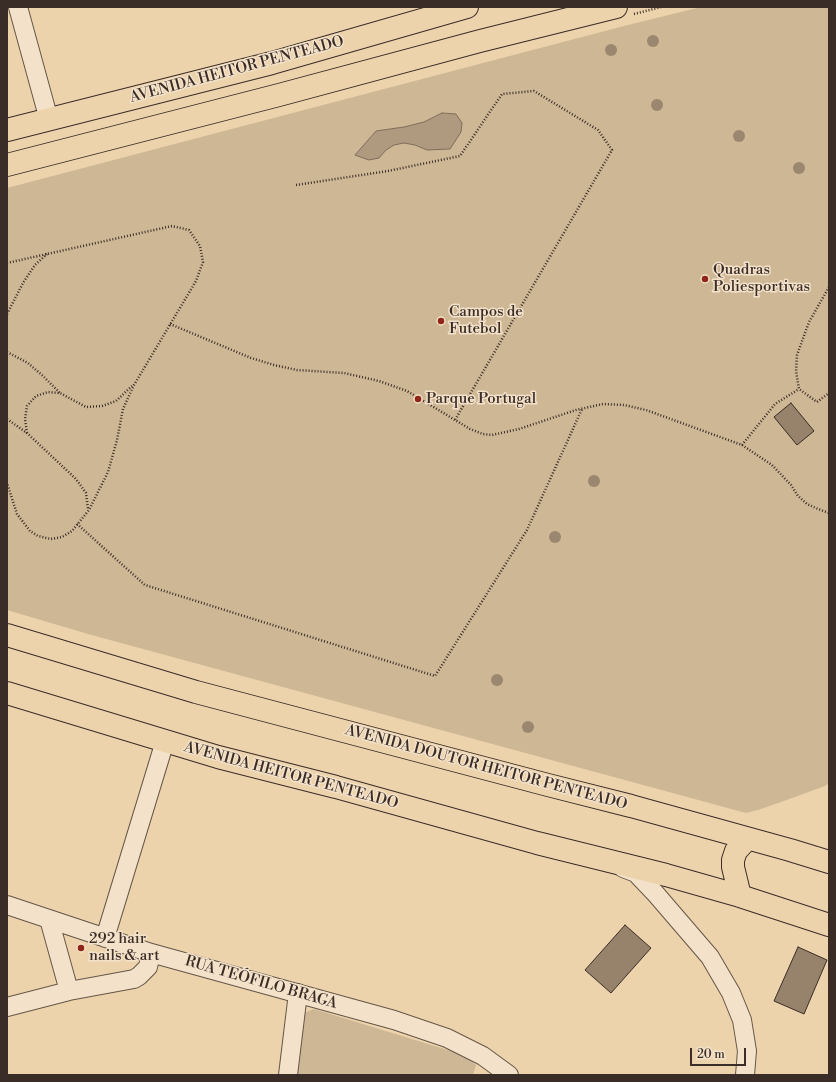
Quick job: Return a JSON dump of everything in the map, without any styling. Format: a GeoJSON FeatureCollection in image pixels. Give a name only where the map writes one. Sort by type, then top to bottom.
{"type":"FeatureCollection","features":[{"type":"Feature","properties":{"kind":"main road","name":"AVENIDA HEITOR PENTEADO"},"geometry":{"type":"LineString","coordinates":[[7,130],[272,63],[467,7]]}},
{"type":"Feature","properties":{"kind":"main road"},"geometry":{"type":"LineString","coordinates":[[7,165],[279,95],[473,42],[616,7]]}},
{"type":"Feature","properties":{"kind":"main road","name":"AVENIDA DOUTOR HEITOR PENTEADO"},"geometry":{"type":"LineString","coordinates":[[7,635],[196,692],[569,791],[631,806],[829,862]]}},
{"type":"Feature","properties":{"kind":"main road","name":"AVENIDA HEITOR PENTEADO"},"geometry":{"type":"LineString","coordinates":[[7,694],[218,757],[336,787],[606,861]]}},
{"type":"Feature","properties":{"kind":"main road"},"geometry":{"type":"LineString","coordinates":[[740,896],[733,867],[733,860],[736,851],[747,839]]}},
{"type":"Feature","properties":{"kind":"main road"},"geometry":{"type":"LineString","coordinates":[[606,861],[666,875],[740,896],[829,926]]}},
{"type":"Feature","properties":{"kind":"street"},"geometry":{"type":"LineString","coordinates":[[18,7],[49,120]]}},
{"type":"Feature","properties":{"kind":"street"},"geometry":{"type":"LineString","coordinates":[[105,938],[165,741]]}},
{"type":"Feature","properties":{"kind":"street"},"geometry":{"type":"LineString","coordinates":[[606,861],[636,873],[710,958],[732,993],[742,1020],[747,1051],[745,1075]]}},
{"type":"Feature","properties":{"kind":"street","name":"RUA TEÓFILO BRAGA"},"geometry":{"type":"LineString","coordinates":[[7,905],[151,953],[394,1020],[447,1038],[483,1056],[509,1075]]}},
{"type":"Feature","properties":{"kind":"street"},"geometry":{"type":"LineString","coordinates":[[49,919],[69,991]]}},
{"type":"Feature","properties":{"kind":"street"},"geometry":{"type":"LineString","coordinates":[[7,1007],[69,991],[134,979],[148,967],[151,953]]}},
{"type":"Feature","properties":{"kind":"street"},"geometry":{"type":"LineString","coordinates":[[288,1075],[298,993]]}},
{"type":"Feature","properties":{"kind":"path"},"geometry":{"type":"LineString","coordinates":[[296,185],[388,171],[460,156],[502,94],[534,91],[598,130],[612,150],[455,420]]}},
{"type":"Feature","properties":{"kind":"path"},"geometry":{"type":"LineString","coordinates":[[7,263],[172,226],[189,230],[200,246],[203,262],[196,281],[134,385],[123,409],[117,440],[108,472],[89,510],[72,531],[62,537],[51,539],[38,536],[30,531],[17,514],[7,483]]}},
{"type":"Feature","properties":{"kind":"path"},"geometry":{"type":"LineString","coordinates":[[7,314],[23,283],[35,265],[48,254]]}},
{"type":"Feature","properties":{"kind":"path"},"geometry":{"type":"LineString","coordinates":[[829,288],[809,322],[797,355],[796,371],[799,389],[817,402],[829,393]]}},
{"type":"Feature","properties":{"kind":"path"},"geometry":{"type":"LineString","coordinates":[[170,324],[251,358],[274,365],[297,370],[344,373],[379,381],[407,391],[470,430],[483,434],[492,435],[519,429],[583,408],[603,404],[624,404],[646,410],[742,444],[772,465],[791,485],[798,496],[807,504],[818,510],[829,513]]}},
{"type":"Feature","properties":{"kind":"path"},"geometry":{"type":"LineString","coordinates":[[7,352],[28,363],[60,393],[86,407],[102,406],[116,401],[134,385]]}},
{"type":"Feature","properties":{"kind":"path"},"geometry":{"type":"LineString","coordinates":[[742,444],[775,404],[799,389]]}},
{"type":"Feature","properties":{"kind":"path"},"geometry":{"type":"LineString","coordinates":[[27,433],[25,419],[27,406],[36,396],[48,392],[60,393]]}},
{"type":"Feature","properties":{"kind":"path"},"geometry":{"type":"LineString","coordinates":[[77,524],[145,585],[435,676],[527,530],[583,408]]}},
{"type":"Feature","properties":{"kind":"path"},"geometry":{"type":"LineString","coordinates":[[7,419],[27,433],[76,479],[86,493],[89,510]]}},
{"type":"Feature","properties":{"kind":"shaded area","name":"Parque Portugal"},"geometry":{"type":"Polygon","coordinates":[[[701,7],[829,7],[829,783],[825,786],[781,802],[746,813],[88,634],[7,610],[7,188],[701,7]]]}},
{"type":"Feature","properties":{"kind":"shaded area"},"geometry":{"type":"Polygon","coordinates":[[[442,113],[456,114],[462,123],[461,132],[450,149],[427,150],[415,145],[404,143],[394,145],[386,150],[379,158],[369,160],[355,155],[376,131],[404,127],[424,122],[442,113]]]}},
{"type":"Feature","properties":{"kind":"shaded area"},"geometry":{"type":"Polygon","coordinates":[[[314,1009],[464,1055],[476,1065],[473,1075],[296,1075],[304,1013],[314,1009]]]}},
{"type":"Feature","properties":{"kind":"building"},"geometry":{"type":"Polygon","coordinates":[[[791,403],[814,431],[797,445],[774,417],[791,403]]]}},
{"type":"Feature","properties":{"kind":"building"},"geometry":{"type":"Polygon","coordinates":[[[625,925],[651,948],[611,993],[585,970],[625,925]]]}},
{"type":"Feature","properties":{"kind":"building"},"geometry":{"type":"Polygon","coordinates":[[[798,947],[827,960],[804,1014],[774,1001],[798,947]]]}},
{"type":"Feature","properties":{"kind":"place","name":"Quadras Poliesportivas"},"geometry":{"type":"Point","coordinates":[705,279]}},
{"type":"Feature","properties":{"kind":"place","name":"Campos de Futebol"},"geometry":{"type":"Point","coordinates":[441,321]}},
{"type":"Feature","properties":{"kind":"place","name":"Parque Portugal"},"geometry":{"type":"Point","coordinates":[418,399]}},
{"type":"Feature","properties":{"kind":"place","name":"292 hair nails & art"},"geometry":{"type":"Point","coordinates":[81,948]}}]}
